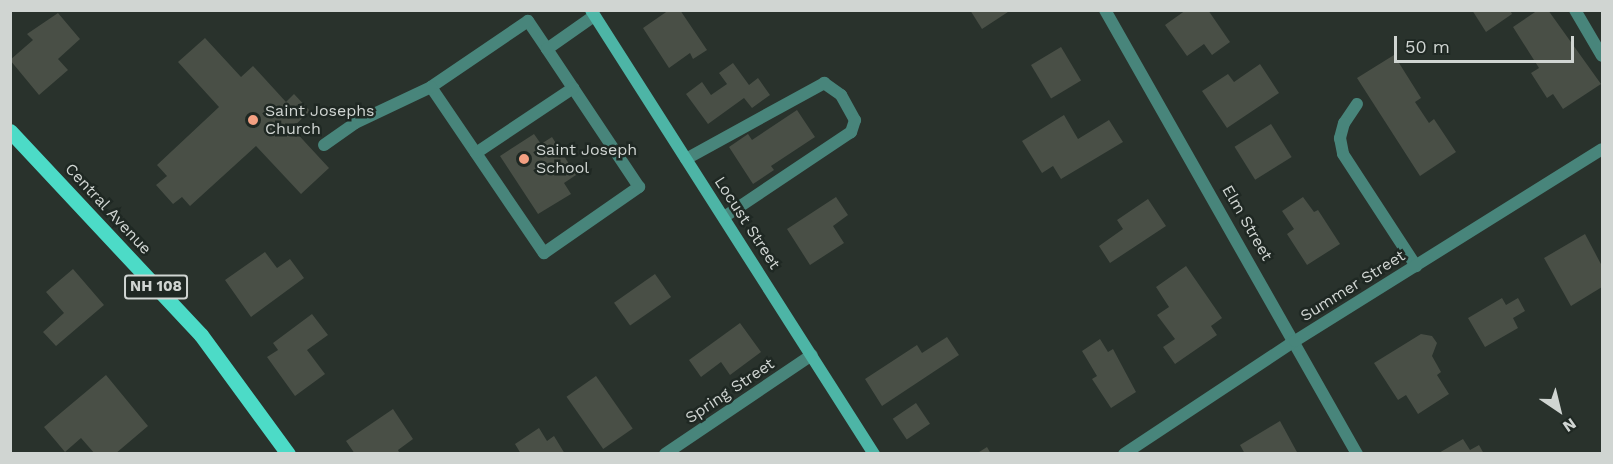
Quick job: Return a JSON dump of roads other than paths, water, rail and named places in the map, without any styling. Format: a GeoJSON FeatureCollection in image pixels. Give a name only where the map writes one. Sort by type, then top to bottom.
{"type":"FeatureCollection","features":[{"type":"Feature","properties":{"kind":"main road","name":"Central Avenue"},"geometry":{"type":"LineString","coordinates":[[10,131],[201,335],[288,453]]}},
{"type":"Feature","properties":{"kind":"street","name":"Elm Street"},"geometry":{"type":"LineString","coordinates":[[1105,10],[1357,453]]}},
{"type":"Feature","properties":{"kind":"street"},"geometry":{"type":"LineString","coordinates":[[1575,10],[1602,56]]}},
{"type":"Feature","properties":{"kind":"street"},"geometry":{"type":"LineString","coordinates":[[547,49],[593,13]]}},
{"type":"Feature","properties":{"kind":"street","name":"Locust Street"},"geometry":{"type":"LineString","coordinates":[[593,13],[874,453]]}},
{"type":"Feature","properties":{"kind":"street"},"geometry":{"type":"LineString","coordinates":[[324,145],[356,123],[431,87],[528,21],[639,187],[544,252],[431,87]]}},
{"type":"Feature","properties":{"kind":"street"},"geometry":{"type":"LineString","coordinates":[[686,159],[824,83],[841,95],[855,120],[850,132],[724,217]]}},
{"type":"Feature","properties":{"kind":"street"},"geometry":{"type":"LineString","coordinates":[[476,153],[573,88]]}},
{"type":"Feature","properties":{"kind":"street"},"geometry":{"type":"LineString","coordinates":[[1357,104],[1344,123],[1340,138],[1343,154],[1416,266]]}},
{"type":"Feature","properties":{"kind":"street","name":"Summer Street"},"geometry":{"type":"LineString","coordinates":[[1124,453],[1295,341],[1602,149]]}},
{"type":"Feature","properties":{"kind":"street","name":"Spring Street"},"geometry":{"type":"LineString","coordinates":[[665,453],[812,355]]}},
{"type":"Feature","properties":{"kind":"place","name":"Saint Josephs Church"},"geometry":{"type":"Point","coordinates":[253,120]}},
{"type":"Feature","properties":{"kind":"place","name":"Saint Joseph School"},"geometry":{"type":"Point","coordinates":[524,159]}}]}
